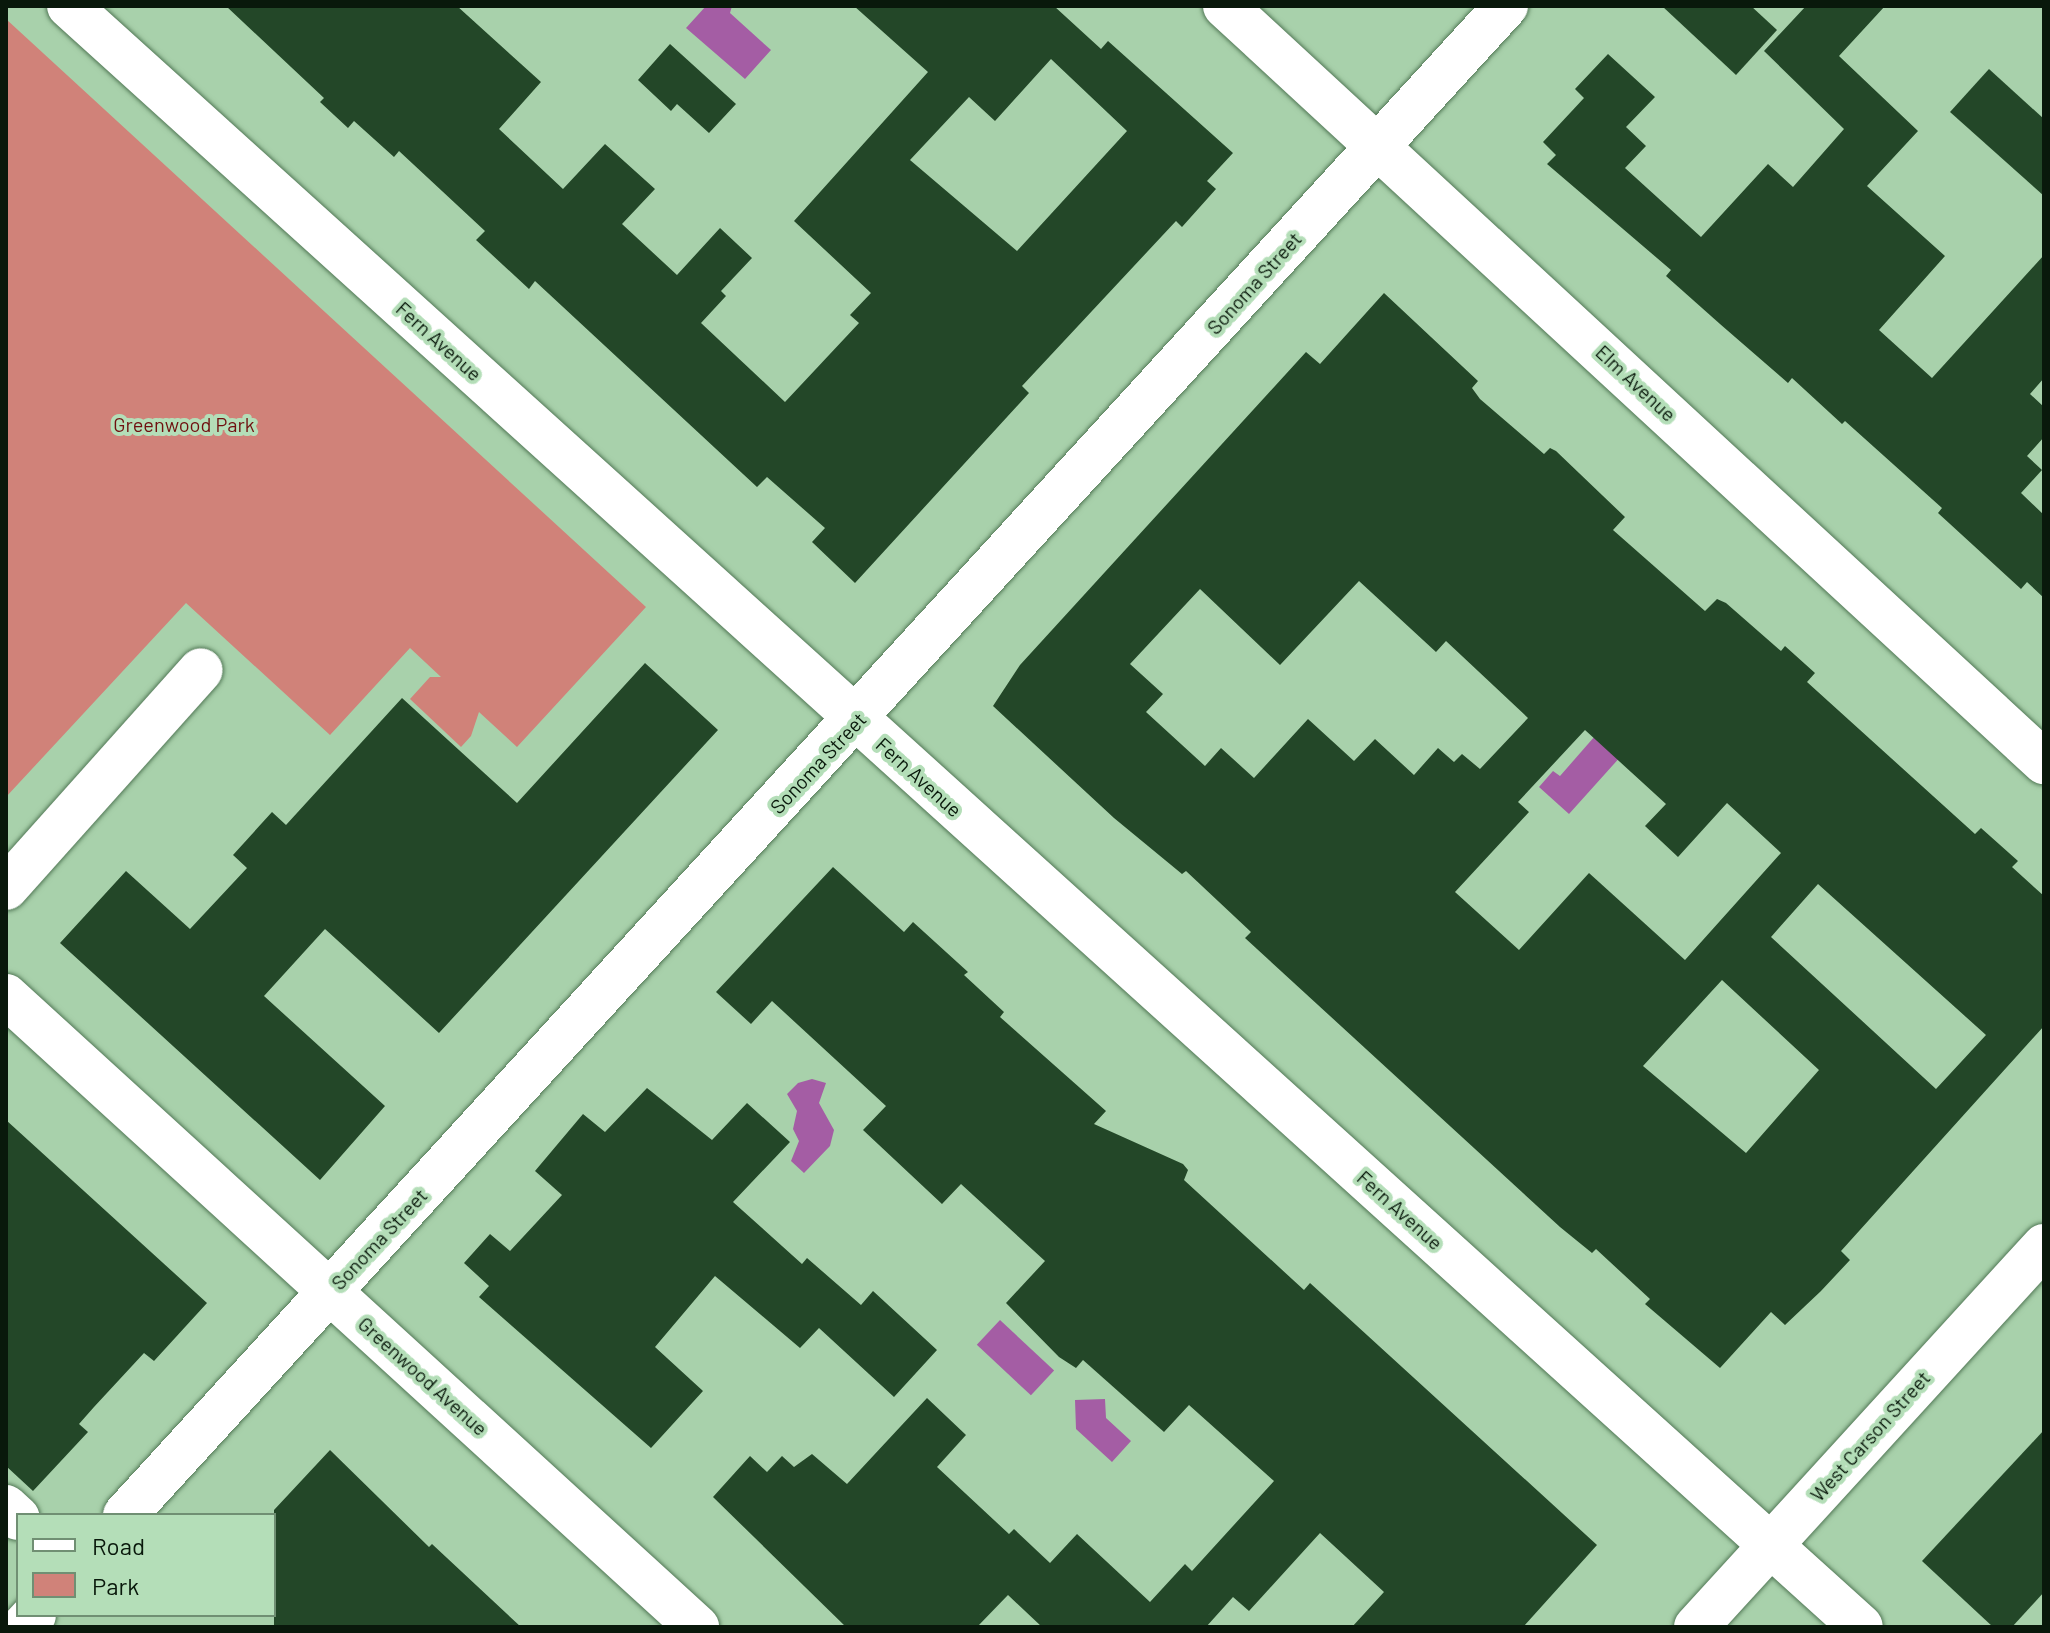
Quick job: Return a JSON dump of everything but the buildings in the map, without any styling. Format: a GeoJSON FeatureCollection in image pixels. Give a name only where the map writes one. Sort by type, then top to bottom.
{"type":"FeatureCollection","features":[{"type":"Feature","properties":{"kind":"street","name":"Fern Avenue"},"geometry":{"type":"LineString","coordinates":[[69,6],[1861,1627]]}},
{"type":"Feature","properties":{"kind":"street","name":"Elm Avenue"},"geometry":{"type":"LineString","coordinates":[[1225,6],[2044,762]]}},
{"type":"Feature","properties":{"kind":"street","name":"Sonoma Street"},"geometry":{"type":"LineString","coordinates":[[127,1513],[857,721],[1506,6]]}},
{"type":"Feature","properties":{"kind":"street"},"geometry":{"type":"LineString","coordinates":[[6,888],[201,670]]}},
{"type":"Feature","properties":{"kind":"street","name":"Greenwood Avenue"},"geometry":{"type":"LineString","coordinates":[[6,996],[697,1627]]}},
{"type":"Feature","properties":{"kind":"street","name":"West Carson Street"},"geometry":{"type":"LineString","coordinates":[[1696,1627],[2044,1246]]}},
{"type":"Feature","properties":{"kind":"green space","name":"Greenwood Park"},"geometry":{"type":"Polygon","coordinates":[[[6,19],[646,607],[517,747],[479,712],[471,736],[461,747],[410,699],[430,677],[441,677],[410,648],[330,735],[186,603],[6,797],[6,19]]]}},
{"type":"Feature","properties":{"kind":"shaded area"},"geometry":{"type":"Polygon","coordinates":[[[706,6],[732,6],[730,13],[771,50],[745,79],[686,28],[706,6]]]}},
{"type":"Feature","properties":{"kind":"shaded area"},"geometry":{"type":"Polygon","coordinates":[[[1595,736],[1622,755],[1569,814],[1539,787],[1553,771],[1560,776],[1595,736]]]}},
{"type":"Feature","properties":{"kind":"shaded area"},"geometry":{"type":"Polygon","coordinates":[[[812,1079],[826,1083],[819,1103],[834,1130],[830,1146],[804,1173],[791,1161],[799,1141],[793,1129],[797,1111],[787,1094],[798,1083],[812,1079]]]}},
{"type":"Feature","properties":{"kind":"shaded area"},"geometry":{"type":"Polygon","coordinates":[[[1000,1320],[1054,1370],[1031,1395],[977,1345],[1000,1320]]]}},
{"type":"Feature","properties":{"kind":"shaded area"},"geometry":{"type":"Polygon","coordinates":[[[1105,1399],[1106,1418],[1131,1441],[1112,1462],[1076,1429],[1075,1400],[1105,1399]]]}}]}
